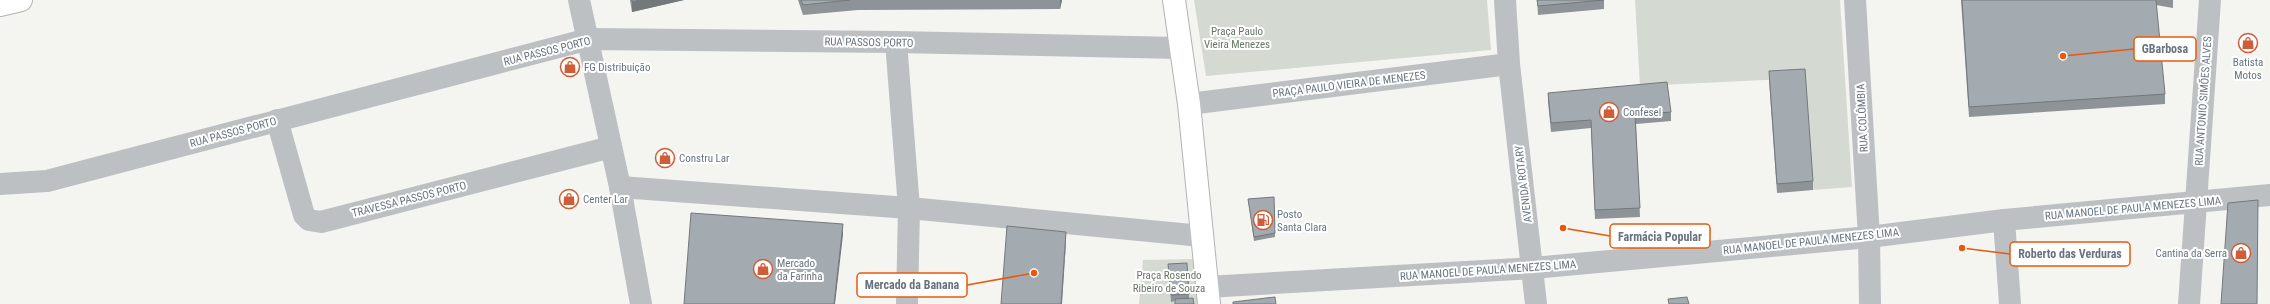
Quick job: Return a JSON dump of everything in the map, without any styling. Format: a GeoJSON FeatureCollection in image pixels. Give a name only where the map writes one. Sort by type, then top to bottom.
{"type":"FeatureCollection","features":[{"type":"Feature","properties":{"kind":"main road"},"geometry":{"type":"LineString","coordinates":[[0,5],[21,0]]}},
{"type":"Feature","properties":{"kind":"main road"},"geometry":{"type":"LineString","coordinates":[[1174,0],[1189,104],[1208,295]]}},
{"type":"Feature","properties":{"kind":"street"},"geometry":{"type":"LineString","coordinates":[[578,0],[589,40],[620,188],[641,304]]}},
{"type":"Feature","properties":{"kind":"street"},"geometry":{"type":"LineString","coordinates":[[1505,0],[1509,64]]}},
{"type":"Feature","properties":{"kind":"street","name":"RUA COLÔMBIA"},"geometry":{"type":"LineString","coordinates":[[1855,0],[1869,237],[1870,304]]}},
{"type":"Feature","properties":{"kind":"street","name":"RUA ANTONIO SIMÕES ALVES"},"geometry":{"type":"LineString","coordinates":[[2189,304],[2196,202],[2215,2]]}},
{"type":"Feature","properties":{"kind":"street","name":"RUA PASSOS PORTO"},"geometry":{"type":"LineString","coordinates":[[0,184],[47,181],[589,40],[896,42],[1180,48]]}},
{"type":"Feature","properties":{"kind":"street"},"geometry":{"type":"LineString","coordinates":[[896,42],[909,208],[907,304]]}},
{"type":"Feature","properties":{"kind":"street","name":"PRAÇA PAULO VIEIRA DE MENEZES"},"geometry":{"type":"LineString","coordinates":[[1189,104],[1509,64]]}},
{"type":"Feature","properties":{"kind":"street","name":"AVENIDA ROTARY"},"geometry":{"type":"LineString","coordinates":[[1509,64],[1536,304]]}},
{"type":"Feature","properties":{"kind":"street","name":"TRAVESSA PASSOS PORTO"},"geometry":{"type":"LineString","coordinates":[[277,120],[304,215],[309,220],[321,222],[611,147]]}},
{"type":"Feature","properties":{"kind":"street"},"geometry":{"type":"LineString","coordinates":[[620,188],[909,208],[1202,236]]}},
{"type":"Feature","properties":{"kind":"street","name":"RUA MANOEL DE PAULA MENEZES LIMA"},"geometry":{"type":"LineString","coordinates":[[1208,295],[1533,268],[1869,237],[2004,220],[2270,195]]}},
{"type":"Feature","properties":{"kind":"street"},"geometry":{"type":"LineString","coordinates":[[2004,220],[2010,304]]}},
{"type":"Feature","properties":{"kind":"green space","name":"Praça Paulo Vieira Menezes"},"geometry":{"type":"Polygon","coordinates":[[[1194,0],[1487,0],[1491,50],[1206,76],[1194,0]]]}},
{"type":"Feature","properties":{"kind":"green space"},"geometry":{"type":"Polygon","coordinates":[[[1635,0],[1840,0],[1852,187],[1813,190],[1805,78],[1640,86],[1635,0]]]}},
{"type":"Feature","properties":{"kind":"green space","name":"Praça Rosendo Ribeiro de Souza"},"geometry":{"type":"Polygon","coordinates":[[[1194,259],[1199,304],[1139,304],[1143,260],[1194,259]]]}},
{"type":"Feature","properties":{"kind":"building"},"geometry":{"type":"Polygon","coordinates":[[[801,0],[850,0],[803,5],[801,0]]]}},
{"type":"Feature","properties":{"kind":"building"},"geometry":{"type":"Polygon","coordinates":[[[1537,0],[1604,0],[1538,6],[1537,0]]]}},
{"type":"Feature","properties":{"kind":"building"},"geometry":{"type":"Polygon","coordinates":[[[1962,0],[2156,0],[2165,94],[1969,107],[1962,0]]]}},
{"type":"Feature","properties":{"kind":"building"},"geometry":{"type":"Polygon","coordinates":[[[1805,69],[1813,181],[1777,184],[1769,71],[1805,69]]]}},
{"type":"Feature","properties":{"kind":"building"},"geometry":{"type":"Polygon","coordinates":[[[1667,82],[1671,112],[1635,115],[1640,208],[1595,210],[1591,120],[1551,123],[1548,93],[1667,82]]]}},
{"type":"Feature","properties":{"kind":"building","name":"Posto Santa Clara"},"geometry":{"type":"Polygon","coordinates":[[[1274,197],[1275,233],[1254,237],[1248,199],[1274,197]]]}},
{"type":"Feature","properties":{"kind":"building","name":"Cantina da Serra"},"geometry":{"type":"Polygon","coordinates":[[[2258,200],[2257,304],[2221,304],[2228,203],[2258,200]]]}},
{"type":"Feature","properties":{"kind":"building","name":"Mercado da Farinha"},"geometry":{"type":"Polygon","coordinates":[[[691,213],[843,224],[834,304],[684,304],[691,213]]]}},
{"type":"Feature","properties":{"kind":"building"},"geometry":{"type":"Polygon","coordinates":[[[1007,226],[1066,232],[1061,304],[1001,304],[1007,226]]]}},
{"type":"Feature","properties":{"kind":"building"},"geometry":{"type":"Polygon","coordinates":[[[1187,263],[1189,294],[1171,295],[1168,264],[1187,263]]]}},
{"type":"Feature","properties":{"kind":"building"},"geometry":{"type":"Polygon","coordinates":[[[1275,297],[1276,304],[1233,304],[1233,302],[1275,297]]]}},
{"type":"Feature","properties":{"kind":"building"},"geometry":{"type":"Polygon","coordinates":[[[1687,297],[1689,304],[1669,304],[1668,299],[1687,297]]]}},
{"type":"Feature","properties":{"kind":"building"},"geometry":{"type":"Polygon","coordinates":[[[1193,298],[1194,304],[1175,304],[1175,299],[1193,298]]]}},
{"type":"Feature","properties":{"kind":"place","name":"Batista Motos"},"geometry":{"type":"Point","coordinates":[2248,43]}},
{"type":"Feature","properties":{"kind":"place","name":"GBarbosa"},"geometry":{"type":"Point","coordinates":[2063,56]}},
{"type":"Feature","properties":{"kind":"place","name":"FG Distribuição"},"geometry":{"type":"Point","coordinates":[570,67]}},
{"type":"Feature","properties":{"kind":"place","name":"Confesel"},"geometry":{"type":"Point","coordinates":[1609,112]}},
{"type":"Feature","properties":{"kind":"place","name":"Constru Lar"},"geometry":{"type":"Point","coordinates":[665,158]}},
{"type":"Feature","properties":{"kind":"place","name":"Center Lar"},"geometry":{"type":"Point","coordinates":[569,199]}},
{"type":"Feature","properties":{"kind":"place","name":"Posto Santa Clara"},"geometry":{"type":"Point","coordinates":[1263,220]}},
{"type":"Feature","properties":{"kind":"place","name":"Farmácia Popular"},"geometry":{"type":"Point","coordinates":[1563,228]}},
{"type":"Feature","properties":{"kind":"place","name":"Roberto das Verduras"},"geometry":{"type":"Point","coordinates":[1962,248]}},
{"type":"Feature","properties":{"kind":"place","name":"Cantina da Serra"},"geometry":{"type":"Point","coordinates":[2241,253]}},
{"type":"Feature","properties":{"kind":"place","name":"Mercado da Farinha"},"geometry":{"type":"Point","coordinates":[763,269]}},
{"type":"Feature","properties":{"kind":"place","name":"Mercado da Banana"},"geometry":{"type":"Point","coordinates":[1034,273]}}]}
